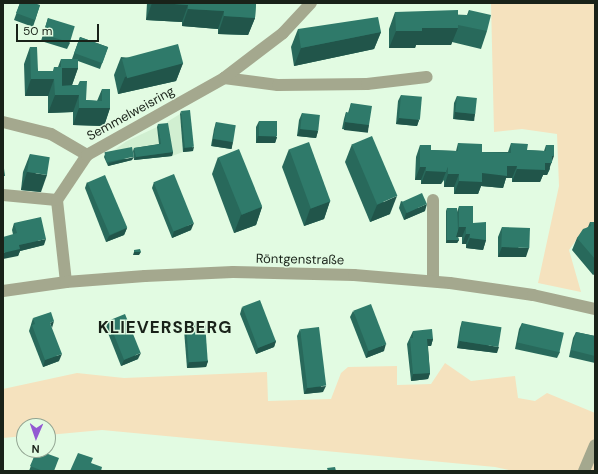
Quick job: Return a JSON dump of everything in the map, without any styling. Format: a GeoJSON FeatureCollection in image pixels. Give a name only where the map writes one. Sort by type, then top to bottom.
{"type":"FeatureCollection","features":[{"type":"Feature","properties":{"kind":"street","name":"Semmelweisring"},"geometry":{"type":"LineString","coordinates":[[58,200],[87,154],[224,78],[283,33],[311,3]]}},
{"type":"Feature","properties":{"kind":"street"},"geometry":{"type":"LineString","coordinates":[[224,78],[278,85],[367,84],[427,78]]}},
{"type":"Feature","properties":{"kind":"street"},"geometry":{"type":"LineString","coordinates":[[3,122],[51,134],[87,154]]}},
{"type":"Feature","properties":{"kind":"street"},"geometry":{"type":"LineString","coordinates":[[3,195],[58,200],[66,282]]}},
{"type":"Feature","properties":{"kind":"street"},"geometry":{"type":"LineString","coordinates":[[433,200],[433,281]]}},
{"type":"Feature","properties":{"kind":"street","name":"Röntgenstraße"},"geometry":{"type":"LineString","coordinates":[[3,291],[66,282],[233,272],[354,275],[433,281],[534,295],[595,309]]}},
{"type":"Feature","properties":{"kind":"street"},"geometry":{"type":"LineString","coordinates":[[584,471],[595,445]]}},
{"type":"Feature","properties":{"kind":"shaded area"},"geometry":{"type":"Polygon","coordinates":[[[491,3],[595,3],[595,230],[582,232],[569,250],[581,292],[538,283],[559,186],[557,134],[522,129],[494,132],[491,3]]]}},
{"type":"Feature","properties":{"kind":"shaded area"},"geometry":{"type":"Polygon","coordinates":[[[180,114],[183,152],[172,156],[167,122],[180,114]]]}},
{"type":"Feature","properties":{"kind":"shaded area"},"geometry":{"type":"Polygon","coordinates":[[[157,127],[160,147],[133,151],[129,145],[130,150],[104,157],[127,141],[157,127]]]}},
{"type":"Feature","properties":{"kind":"shaded area"},"geometry":{"type":"Polygon","coordinates":[[[445,363],[471,381],[515,376],[518,398],[535,401],[547,393],[595,413],[595,471],[514,471],[495,467],[102,430],[56,434],[56,418],[16,418],[16,437],[3,438],[3,389],[77,373],[124,378],[267,372],[268,401],[331,399],[341,373],[348,367],[397,366],[397,385],[431,384],[445,363]]]}},
{"type":"Feature","properties":{"kind":"building"},"geometry":{"type":"Polygon","coordinates":[[[20,3],[34,3],[40,5],[35,20],[16,13],[20,3]]]}},
{"type":"Feature","properties":{"kind":"building"},"geometry":{"type":"Polygon","coordinates":[[[160,3],[256,3],[255,18],[224,16],[224,11],[188,9],[188,5],[160,3]]]}},
{"type":"Feature","properties":{"kind":"building"},"geometry":{"type":"Polygon","coordinates":[[[458,10],[458,15],[468,15],[469,10],[491,15],[487,31],[458,25],[458,28],[422,28],[422,31],[396,31],[395,12],[458,10]]]}},
{"type":"Feature","properties":{"kind":"building"},"geometry":{"type":"Polygon","coordinates":[[[378,17],[381,32],[301,48],[298,29],[378,17]]]}},
{"type":"Feature","properties":{"kind":"building"},"geometry":{"type":"Polygon","coordinates":[[[48,18],[75,26],[70,42],[43,34],[48,18]]]}},
{"type":"Feature","properties":{"kind":"building"},"geometry":{"type":"Polygon","coordinates":[[[80,37],[108,47],[102,63],[74,53],[80,37]]]}},
{"type":"Feature","properties":{"kind":"building"},"geometry":{"type":"Polygon","coordinates":[[[178,44],[183,63],[127,78],[122,59],[178,44]]]}},
{"type":"Feature","properties":{"kind":"building"},"geometry":{"type":"Polygon","coordinates":[[[30,47],[37,47],[38,71],[54,71],[54,67],[61,67],[61,59],[78,59],[78,68],[62,68],[62,86],[79,85],[80,81],[87,81],[86,100],[102,101],[102,89],[110,89],[110,108],[79,108],[79,95],[55,95],[54,79],[31,79],[30,47]]]}},
{"type":"Feature","properties":{"kind":"building"},"geometry":{"type":"Polygon","coordinates":[[[401,95],[422,97],[420,120],[399,118],[401,95]]]}},
{"type":"Feature","properties":{"kind":"building"},"geometry":{"type":"Polygon","coordinates":[[[457,96],[477,98],[475,114],[455,112],[457,96]]]}},
{"type":"Feature","properties":{"kind":"building"},"geometry":{"type":"Polygon","coordinates":[[[351,103],[372,106],[369,125],[345,122],[346,112],[349,113],[351,103]]]}},
{"type":"Feature","properties":{"kind":"building"},"geometry":{"type":"Polygon","coordinates":[[[190,110],[194,147],[185,148],[181,111],[190,110]]]}},
{"type":"Feature","properties":{"kind":"building"},"geometry":{"type":"Polygon","coordinates":[[[302,113],[320,115],[318,131],[300,129],[302,113]]]}},
{"type":"Feature","properties":{"kind":"building"},"geometry":{"type":"Polygon","coordinates":[[[259,121],[277,121],[277,136],[259,136],[259,121]]]}},
{"type":"Feature","properties":{"kind":"building"},"geometry":{"type":"Polygon","coordinates":[[[216,122],[236,125],[233,142],[213,139],[216,122]]]}},
{"type":"Feature","properties":{"kind":"building"},"geometry":{"type":"Polygon","coordinates":[[[168,123],[173,152],[136,157],[134,148],[161,144],[158,124],[168,123]]]}},
{"type":"Feature","properties":{"kind":"building"},"geometry":{"type":"Polygon","coordinates":[[[372,136],[397,196],[377,204],[352,145],[372,136]]]}},
{"type":"Feature","properties":{"kind":"building"},"geometry":{"type":"Polygon","coordinates":[[[309,142],[331,201],[311,208],[289,149],[309,142]]]}},
{"type":"Feature","properties":{"kind":"building"},"geometry":{"type":"Polygon","coordinates":[[[458,143],[482,144],[482,152],[511,153],[511,143],[528,144],[527,150],[546,151],[546,145],[554,145],[554,156],[552,156],[552,163],[545,163],[545,170],[517,169],[517,166],[507,166],[507,176],[482,173],[482,182],[459,181],[459,174],[448,174],[448,167],[446,172],[426,171],[426,167],[420,167],[420,145],[431,145],[431,150],[458,151],[458,143]]]}},
{"type":"Feature","properties":{"kind":"building"},"geometry":{"type":"Polygon","coordinates":[[[132,147],[134,157],[106,162],[105,152],[132,147]]]}},
{"type":"Feature","properties":{"kind":"building"},"geometry":{"type":"Polygon","coordinates":[[[239,149],[262,206],[242,215],[219,157],[239,149]]]}},
{"type":"Feature","properties":{"kind":"building"},"geometry":{"type":"Polygon","coordinates":[[[30,154],[50,157],[47,175],[27,172],[30,154]]]}},
{"type":"Feature","properties":{"kind":"building"},"geometry":{"type":"Polygon","coordinates":[[[3,161],[5,176],[3,176],[3,161]]]}},
{"type":"Feature","properties":{"kind":"building"},"geometry":{"type":"Polygon","coordinates":[[[174,174],[194,223],[173,231],[154,182],[174,174]]]}},
{"type":"Feature","properties":{"kind":"building"},"geometry":{"type":"Polygon","coordinates":[[[105,175],[127,227],[110,235],[88,182],[105,175]]]}},
{"type":"Feature","properties":{"kind":"building"},"geometry":{"type":"Polygon","coordinates":[[[422,193],[427,204],[407,213],[402,202],[422,193]]]}},
{"type":"Feature","properties":{"kind":"building"},"geometry":{"type":"Polygon","coordinates":[[[459,206],[473,206],[473,223],[486,222],[486,240],[470,238],[470,234],[466,234],[466,227],[459,227],[459,206]]]}},
{"type":"Feature","properties":{"kind":"building"},"geometry":{"type":"Polygon","coordinates":[[[447,208],[457,208],[458,230],[456,237],[458,237],[459,240],[447,240],[447,208]]]}},
{"type":"Feature","properties":{"kind":"building"},"geometry":{"type":"Polygon","coordinates":[[[41,217],[46,239],[19,245],[20,249],[3,253],[3,237],[17,233],[14,223],[41,217]]]}},
{"type":"Feature","properties":{"kind":"building"},"geometry":{"type":"Polygon","coordinates":[[[590,222],[595,222],[595,259],[577,238],[583,229],[591,226],[590,222]]]}},
{"type":"Feature","properties":{"kind":"building"},"geometry":{"type":"Polygon","coordinates":[[[502,227],[530,228],[529,248],[501,247],[502,227]]]}},
{"type":"Feature","properties":{"kind":"building"},"geometry":{"type":"Polygon","coordinates":[[[140,249],[141,252],[134,252],[134,250],[140,249]]]}},
{"type":"Feature","properties":{"kind":"building"},"geometry":{"type":"Polygon","coordinates":[[[260,300],[276,341],[258,348],[242,307],[260,300]]]}},
{"type":"Feature","properties":{"kind":"building"},"geometry":{"type":"Polygon","coordinates":[[[371,304],[386,344],[369,351],[353,311],[371,304]]]}},
{"type":"Feature","properties":{"kind":"building"},"geometry":{"type":"Polygon","coordinates":[[[51,312],[54,321],[50,323],[62,354],[45,360],[32,325],[35,324],[33,318],[51,312]]]}},
{"type":"Feature","properties":{"kind":"building"},"geometry":{"type":"Polygon","coordinates":[[[125,314],[141,353],[124,360],[108,321],[125,314]]]}},
{"type":"Feature","properties":{"kind":"building"},"geometry":{"type":"Polygon","coordinates":[[[462,321],[502,327],[498,347],[459,341],[462,321]]]}},
{"type":"Feature","properties":{"kind":"building"},"geometry":{"type":"Polygon","coordinates":[[[205,322],[208,361],[189,362],[186,323],[205,322]]]}},
{"type":"Feature","properties":{"kind":"building"},"geometry":{"type":"Polygon","coordinates":[[[522,323],[564,333],[559,352],[518,342],[522,323]]]}},
{"type":"Feature","properties":{"kind":"building"},"geometry":{"type":"Polygon","coordinates":[[[319,327],[326,386],[307,388],[300,329],[319,327]]]}},
{"type":"Feature","properties":{"kind":"building"},"geometry":{"type":"Polygon","coordinates":[[[432,329],[433,339],[427,339],[430,373],[413,374],[410,338],[413,338],[413,331],[432,329]]]}},
{"type":"Feature","properties":{"kind":"building"},"geometry":{"type":"Polygon","coordinates":[[[576,332],[595,336],[595,356],[571,350],[576,332]]]}},
{"type":"Feature","properties":{"kind":"building"},"geometry":{"type":"Polygon","coordinates":[[[78,453],[93,458],[91,463],[102,467],[101,471],[70,471],[78,453]]]}},
{"type":"Feature","properties":{"kind":"building"},"geometry":{"type":"Polygon","coordinates":[[[34,458],[59,458],[54,471],[43,471],[30,466],[34,458]]]}},
{"type":"Feature","properties":{"kind":"building"},"geometry":{"type":"Polygon","coordinates":[[[335,467],[336,471],[328,471],[327,468],[335,467]]]}},
{"type":"Feature","properties":{"kind":"district","name":"KLIEVERSBERG"},"geometry":{"type":"Point","coordinates":[165,328]}}]}
